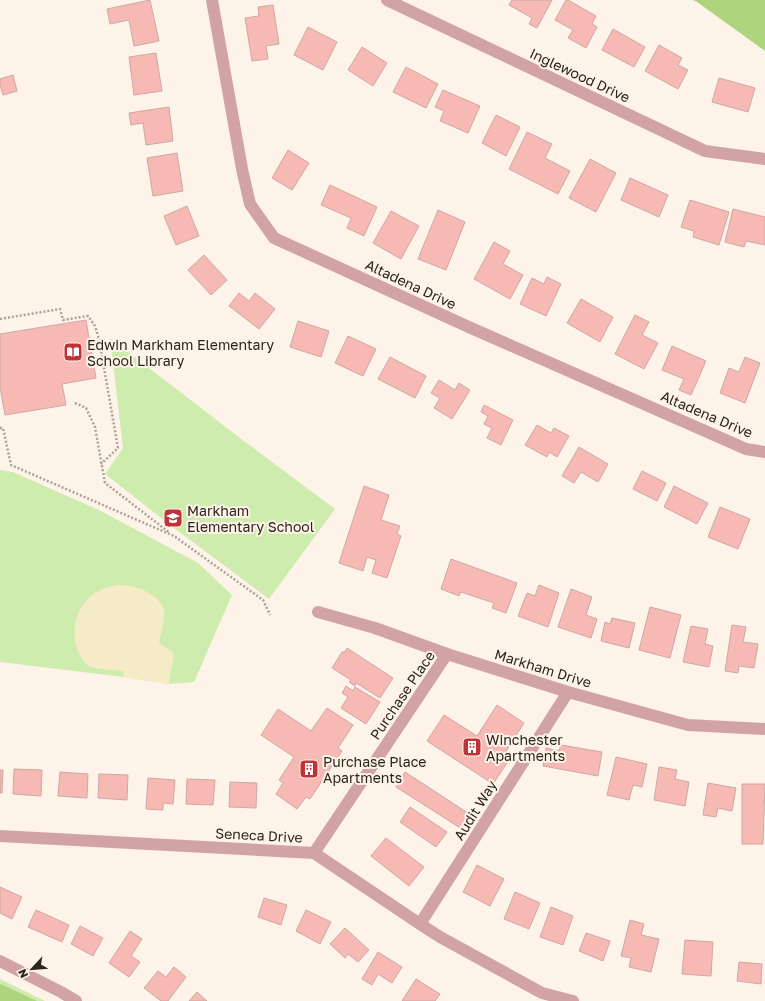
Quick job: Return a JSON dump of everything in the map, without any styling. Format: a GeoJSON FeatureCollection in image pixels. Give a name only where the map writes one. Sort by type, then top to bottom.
{"type":"FeatureCollection","features":[{"type":"Feature","properties":{"kind":"street","name":"Altadena Drive"},"geometry":{"type":"LineString","coordinates":[[212,0],[242,169],[250,204],[274,238],[471,328],[739,446],[746,449],[765,452]]}},
{"type":"Feature","properties":{"kind":"street","name":"Inglewood Drive"},"geometry":{"type":"LineString","coordinates":[[387,0],[705,151],[765,159]]}},
{"type":"Feature","properties":{"kind":"street","name":"Markham Drive"},"geometry":{"type":"LineString","coordinates":[[318,612],[375,628],[447,654],[568,692],[688,725],[765,729]]}},
{"type":"Feature","properties":{"kind":"street","name":"Purchase Place"},"geometry":{"type":"LineString","coordinates":[[314,853],[447,654]]}},
{"type":"Feature","properties":{"kind":"street","name":"Audit Way"},"geometry":{"type":"LineString","coordinates":[[420,924],[568,692]]}},
{"type":"Feature","properties":{"kind":"street","name":"Seneca Drive"},"geometry":{"type":"LineString","coordinates":[[0,836],[314,853],[440,936],[542,993],[573,1001]]}},
{"type":"Feature","properties":{"kind":"street"},"geometry":{"type":"LineString","coordinates":[[0,961],[76,1001]]}},
{"type":"Feature","properties":{"kind":"path"},"geometry":{"type":"LineString","coordinates":[[0,319],[60,309],[62,320],[88,316],[95,326],[100,339],[118,448],[102,464]]}},
{"type":"Feature","properties":{"kind":"path"},"geometry":{"type":"LineString","coordinates":[[75,402],[86,408],[95,427],[105,483],[174,536],[263,600],[270,616]]}},
{"type":"Feature","properties":{"kind":"path"},"geometry":{"type":"LineString","coordinates":[[0,428],[3,428],[11,465],[174,536]]}},
{"type":"Feature","properties":{"kind":"green space"},"geometry":{"type":"Polygon","coordinates":[[[693,0],[765,0],[765,51],[697,2],[693,0]]]}},
{"type":"Feature","properties":{"kind":"green space"},"geometry":{"type":"Polygon","coordinates":[[[110,338],[335,509],[269,599],[105,474],[123,448],[110,338]]]}},
{"type":"Feature","properties":{"kind":"green space"},"geometry":{"type":"Polygon","coordinates":[[[0,470],[13,472],[101,511],[198,563],[232,595],[194,682],[169,684],[0,662],[0,470]]]}},
{"type":"Feature","properties":{"kind":"green space"},"geometry":{"type":"Polygon","coordinates":[[[0,979],[45,1001],[0,1001],[0,979]]]}},
{"type":"Feature","properties":{"kind":"green space"},"geometry":{"type":"Polygon","coordinates":[[[0,984],[3,985],[37,1001],[0,1001],[0,984]]]}},
{"type":"Feature","properties":{"kind":"sand"},"geometry":{"type":"Polygon","coordinates":[[[117,585],[133,586],[142,589],[156,598],[162,605],[164,618],[159,643],[174,653],[169,684],[124,677],[123,671],[92,667],[85,663],[77,649],[74,633],[77,616],[81,608],[95,593],[104,588],[117,585]]]}},
{"type":"Feature","properties":{"kind":"building"},"geometry":{"type":"Polygon","coordinates":[[[150,0],[159,41],[134,46],[129,20],[110,24],[107,9],[150,0]]]}},
{"type":"Feature","properties":{"kind":"building"},"geometry":{"type":"Polygon","coordinates":[[[512,0],[552,0],[537,28],[529,24],[532,18],[509,5],[512,0]]]}},
{"type":"Feature","properties":{"kind":"building"},"geometry":{"type":"Polygon","coordinates":[[[566,0],[596,16],[592,24],[597,27],[586,48],[568,38],[573,30],[555,20],[566,0]]]}},
{"type":"Feature","properties":{"kind":"building"},"geometry":{"type":"Polygon","coordinates":[[[273,5],[279,44],[266,46],[268,59],[252,61],[245,18],[259,16],[258,7],[273,5]]]}},
{"type":"Feature","properties":{"kind":"building"},"geometry":{"type":"Polygon","coordinates":[[[308,27],[337,42],[323,70],[294,55],[308,27]]]}},
{"type":"Feature","properties":{"kind":"building"},"geometry":{"type":"Polygon","coordinates":[[[613,29],[645,47],[634,67],[602,50],[613,29]]]}},
{"type":"Feature","properties":{"kind":"building"},"geometry":{"type":"Polygon","coordinates":[[[659,45],[682,58],[678,65],[688,70],[678,89],[645,71],[659,45]]]}},
{"type":"Feature","properties":{"kind":"building"},"geometry":{"type":"Polygon","coordinates":[[[362,47],[387,63],[373,86],[348,70],[362,47]]]}},
{"type":"Feature","properties":{"kind":"building"},"geometry":{"type":"Polygon","coordinates":[[[156,53],[162,91],[134,95],[129,57],[156,53]]]}},
{"type":"Feature","properties":{"kind":"building"},"geometry":{"type":"Polygon","coordinates":[[[406,67],[438,84],[426,108],[393,92],[406,67]]]}},
{"type":"Feature","properties":{"kind":"building"},"geometry":{"type":"Polygon","coordinates":[[[13,75],[17,91],[3,95],[0,79],[13,75]]]}},
{"type":"Feature","properties":{"kind":"building"},"geometry":{"type":"Polygon","coordinates":[[[719,78],[755,88],[748,112],[712,102],[719,78]]]}},
{"type":"Feature","properties":{"kind":"building"},"geometry":{"type":"Polygon","coordinates":[[[443,90],[480,106],[468,133],[440,121],[444,111],[435,107],[443,90]]]}},
{"type":"Feature","properties":{"kind":"building"},"geometry":{"type":"Polygon","coordinates":[[[169,107],[173,141],[146,145],[143,123],[131,125],[129,113],[169,107]]]}},
{"type":"Feature","properties":{"kind":"building"},"geometry":{"type":"Polygon","coordinates":[[[496,115],[520,127],[506,156],[482,143],[496,115]]]}},
{"type":"Feature","properties":{"kind":"building"},"geometry":{"type":"Polygon","coordinates":[[[527,132],[552,144],[545,158],[570,171],[558,194],[509,169],[527,132]]]}},
{"type":"Feature","properties":{"kind":"building"},"geometry":{"type":"Polygon","coordinates":[[[288,150],[309,163],[292,190],[272,178],[288,150]]]}},
{"type":"Feature","properties":{"kind":"building"},"geometry":{"type":"Polygon","coordinates":[[[177,153],[183,191],[153,196],[147,158],[177,153]]]}},
{"type":"Feature","properties":{"kind":"building"},"geometry":{"type":"Polygon","coordinates":[[[590,159],[616,173],[596,212],[569,198],[590,159]]]}},
{"type":"Feature","properties":{"kind":"building"},"geometry":{"type":"Polygon","coordinates":[[[630,178],[668,195],[659,217],[621,200],[630,178]]]}},
{"type":"Feature","properties":{"kind":"building"},"geometry":{"type":"Polygon","coordinates":[[[330,185],[377,207],[364,236],[347,228],[351,218],[321,205],[330,185]]]}},
{"type":"Feature","properties":{"kind":"building"},"geometry":{"type":"Polygon","coordinates":[[[690,200],[729,212],[719,245],[693,237],[694,231],[681,227],[690,200]]]}},
{"type":"Feature","properties":{"kind":"building"},"geometry":{"type":"Polygon","coordinates":[[[187,206],[199,236],[176,245],[164,216],[187,206]]]}},
{"type":"Feature","properties":{"kind":"building"},"geometry":{"type":"Polygon","coordinates":[[[733,209],[765,217],[765,245],[746,241],[744,247],[725,242],[733,209]]]}},
{"type":"Feature","properties":{"kind":"building"},"geometry":{"type":"Polygon","coordinates":[[[438,210],[465,222],[446,270],[418,259],[438,210]]]}},
{"type":"Feature","properties":{"kind":"building"},"geometry":{"type":"Polygon","coordinates":[[[391,211],[419,226],[401,259],[373,243],[391,211]]]}},
{"type":"Feature","properties":{"kind":"building"},"geometry":{"type":"Polygon","coordinates":[[[494,242],[510,251],[503,264],[523,275],[510,299],[474,279],[494,242]]]}},
{"type":"Feature","properties":{"kind":"building"},"geometry":{"type":"Polygon","coordinates":[[[204,255],[227,280],[211,295],[188,270],[204,255]]]}},
{"type":"Feature","properties":{"kind":"building"},"geometry":{"type":"Polygon","coordinates":[[[547,277],[561,284],[546,316],[520,304],[532,278],[544,284],[547,277]]]}},
{"type":"Feature","properties":{"kind":"building"},"geometry":{"type":"Polygon","coordinates":[[[239,293],[249,301],[255,293],[275,309],[259,329],[229,306],[239,293]]]}},
{"type":"Feature","properties":{"kind":"building"},"geometry":{"type":"Polygon","coordinates":[[[581,299],[613,317],[600,342],[567,323],[581,299]]]}},
{"type":"Feature","properties":{"kind":"building"},"geometry":{"type":"Polygon","coordinates":[[[635,315],[649,322],[642,335],[658,343],[644,369],[615,354],[635,315]]]}},
{"type":"Feature","properties":{"kind":"building"},"geometry":{"type":"Polygon","coordinates":[[[86,320],[96,378],[62,384],[66,405],[5,415],[0,387],[0,334],[86,320]]]}},
{"type":"Feature","properties":{"kind":"building"},"geometry":{"type":"Polygon","coordinates":[[[298,321],[329,331],[321,357],[290,347],[298,321]]]}},
{"type":"Feature","properties":{"kind":"building"},"geometry":{"type":"Polygon","coordinates":[[[348,336],[376,349],[363,376],[335,363],[348,336]]]}},
{"type":"Feature","properties":{"kind":"building"},"geometry":{"type":"Polygon","coordinates":[[[672,346],[706,361],[691,395],[679,390],[684,379],[662,370],[672,346]]]}},
{"type":"Feature","properties":{"kind":"building"},"geometry":{"type":"Polygon","coordinates":[[[390,357],[426,376],[415,398],[378,379],[390,357]]]}},
{"type":"Feature","properties":{"kind":"building"},"geometry":{"type":"Polygon","coordinates":[[[745,357],[760,363],[745,403],[720,393],[729,368],[739,372],[745,357]]]}},
{"type":"Feature","properties":{"kind":"building"},"geometry":{"type":"Polygon","coordinates":[[[439,380],[455,390],[459,383],[470,390],[452,419],[434,408],[440,398],[431,393],[439,380]]]}},
{"type":"Feature","properties":{"kind":"building"},"geometry":{"type":"Polygon","coordinates":[[[484,405],[513,420],[501,445],[487,438],[492,428],[484,424],[488,416],[481,412],[484,405]]]}},
{"type":"Feature","properties":{"kind":"building"},"geometry":{"type":"Polygon","coordinates":[[[537,425],[551,433],[554,428],[569,436],[557,457],[549,452],[547,457],[525,445],[537,425]]]}},
{"type":"Feature","properties":{"kind":"building"},"geometry":{"type":"Polygon","coordinates":[[[579,447],[608,464],[598,482],[581,472],[574,483],[562,476],[579,447]]]}},
{"type":"Feature","properties":{"kind":"building"},"geometry":{"type":"Polygon","coordinates":[[[642,471],[666,483],[657,501],[633,489],[642,471]]]}},
{"type":"Feature","properties":{"kind":"building"},"geometry":{"type":"Polygon","coordinates":[[[364,486],[389,495],[381,520],[400,526],[397,534],[401,536],[387,578],[372,573],[376,560],[367,557],[363,571],[339,563],[364,486]]]}},
{"type":"Feature","properties":{"kind":"building"},"geometry":{"type":"Polygon","coordinates":[[[674,486],[708,503],[697,524],[664,507],[674,486]]]}},
{"type":"Feature","properties":{"kind":"building"},"geometry":{"type":"Polygon","coordinates":[[[720,507],[750,519],[738,549],[708,537],[720,507]]]}},
{"type":"Feature","properties":{"kind":"building"},"geometry":{"type":"Polygon","coordinates":[[[451,559],[517,583],[506,613],[492,608],[494,603],[461,592],[459,596],[441,589],[451,559]]]}},
{"type":"Feature","properties":{"kind":"building"},"geometry":{"type":"Polygon","coordinates":[[[539,585],[559,593],[548,627],[518,616],[527,593],[535,596],[539,585]]]}},
{"type":"Feature","properties":{"kind":"building"},"geometry":{"type":"Polygon","coordinates":[[[571,589],[592,597],[586,615],[597,619],[591,638],[558,627],[571,589]]]}},
{"type":"Feature","properties":{"kind":"building"},"geometry":{"type":"Polygon","coordinates":[[[650,607],[681,615],[670,658],[639,650],[650,607]]]}},
{"type":"Feature","properties":{"kind":"building"},"geometry":{"type":"Polygon","coordinates":[[[612,618],[635,623],[629,648],[601,641],[605,622],[610,624],[612,618]]]}},
{"type":"Feature","properties":{"kind":"building"},"geometry":{"type":"Polygon","coordinates":[[[732,625],[746,627],[743,642],[758,644],[754,668],[739,666],[738,673],[725,671],[732,625]]]}},
{"type":"Feature","properties":{"kind":"building"},"geometry":{"type":"Polygon","coordinates":[[[691,626],[708,629],[705,644],[713,646],[709,667],[683,662],[691,626]]]}},
{"type":"Feature","properties":{"kind":"building"},"geometry":{"type":"Polygon","coordinates":[[[347,648],[393,678],[380,698],[356,683],[355,686],[349,682],[351,680],[332,668],[342,652],[345,652],[347,648]]]}},
{"type":"Feature","properties":{"kind":"building"},"geometry":{"type":"Polygon","coordinates":[[[346,686],[353,691],[355,687],[380,702],[366,724],[341,708],[348,697],[342,693],[346,686]]]}},
{"type":"Feature","properties":{"kind":"building","name":"Winchester Apartments"},"geometry":{"type":"Polygon","coordinates":[[[497,705],[524,723],[505,753],[511,757],[493,784],[427,741],[444,715],[477,736],[497,705]]]}},
{"type":"Feature","properties":{"kind":"building","name":"Purchase Place Apartments"},"geometry":{"type":"Polygon","coordinates":[[[327,708],[353,725],[338,748],[342,751],[310,799],[306,797],[297,809],[276,794],[283,783],[279,780],[294,757],[261,735],[278,709],[311,731],[327,708]]]}},
{"type":"Feature","properties":{"kind":"building"},"geometry":{"type":"Polygon","coordinates":[[[561,745],[602,752],[598,776],[543,766],[546,748],[559,751],[561,745]]]}},
{"type":"Feature","properties":{"kind":"building"},"geometry":{"type":"Polygon","coordinates":[[[616,757],[647,764],[642,787],[633,785],[629,800],[607,795],[616,757]]]}},
{"type":"Feature","properties":{"kind":"building"},"geometry":{"type":"Polygon","coordinates":[[[659,767],[677,770],[675,779],[689,782],[685,806],[654,800],[659,767]]]}},
{"type":"Feature","properties":{"kind":"building"},"geometry":{"type":"Polygon","coordinates":[[[14,769],[42,770],[41,796],[13,794],[14,769]]]}},
{"type":"Feature","properties":{"kind":"building"},"geometry":{"type":"Polygon","coordinates":[[[0,770],[3,770],[2,793],[0,793],[0,770]]]}},
{"type":"Feature","properties":{"kind":"building"},"geometry":{"type":"Polygon","coordinates":[[[60,772],[88,774],[87,798],[58,796],[60,772]]]}},
{"type":"Feature","properties":{"kind":"building"},"geometry":{"type":"Polygon","coordinates":[[[405,772],[474,817],[465,831],[396,787],[405,772]]]}},
{"type":"Feature","properties":{"kind":"building"},"geometry":{"type":"Polygon","coordinates":[[[99,774],[128,775],[127,800],[98,798],[99,774]]]}},
{"type":"Feature","properties":{"kind":"building"},"geometry":{"type":"Polygon","coordinates":[[[148,778],[175,780],[173,804],[163,803],[163,810],[146,809],[148,778]]]}},
{"type":"Feature","properties":{"kind":"building"},"geometry":{"type":"Polygon","coordinates":[[[187,779],[215,780],[213,805],[186,804],[187,779]]]}},
{"type":"Feature","properties":{"kind":"building"},"geometry":{"type":"Polygon","coordinates":[[[230,782],[257,783],[256,808],[229,807],[230,782]]]}},
{"type":"Feature","properties":{"kind":"building"},"geometry":{"type":"Polygon","coordinates":[[[708,783],[736,788],[732,811],[718,808],[716,817],[703,815],[708,783]]]}},
{"type":"Feature","properties":{"kind":"building"},"geometry":{"type":"Polygon","coordinates":[[[742,784],[765,784],[763,844],[742,844],[742,784]]]}},
{"type":"Feature","properties":{"kind":"building"},"geometry":{"type":"Polygon","coordinates":[[[410,807],[447,832],[436,847],[400,822],[410,807]]]}},
{"type":"Feature","properties":{"kind":"building"},"geometry":{"type":"Polygon","coordinates":[[[386,838],[424,867],[409,886],[371,856],[386,838]]]}},
{"type":"Feature","properties":{"kind":"building"},"geometry":{"type":"Polygon","coordinates":[[[477,865],[504,879],[490,906],[463,892],[477,865]]]}},
{"type":"Feature","properties":{"kind":"building"},"geometry":{"type":"Polygon","coordinates":[[[0,887],[22,897],[12,919],[0,913],[0,887]]]}},
{"type":"Feature","properties":{"kind":"building"},"geometry":{"type":"Polygon","coordinates":[[[515,892],[540,903],[529,929],[504,919],[515,892]]]}},
{"type":"Feature","properties":{"kind":"building"},"geometry":{"type":"Polygon","coordinates":[[[264,898],[287,905],[281,925],[258,917],[264,898]]]}},
{"type":"Feature","properties":{"kind":"building"},"geometry":{"type":"Polygon","coordinates":[[[551,907],[573,916],[563,945],[540,937],[551,907]]]}},
{"type":"Feature","properties":{"kind":"building"},"geometry":{"type":"Polygon","coordinates":[[[36,910],[69,925],[62,942],[28,927],[36,910]]]}},
{"type":"Feature","properties":{"kind":"building"},"geometry":{"type":"Polygon","coordinates":[[[306,910],[331,922],[320,944],[296,931],[306,910]]]}},
{"type":"Feature","properties":{"kind":"building"},"geometry":{"type":"Polygon","coordinates":[[[630,920],[644,924],[641,935],[659,939],[651,972],[629,967],[631,958],[621,956],[630,920]]]}},
{"type":"Feature","properties":{"kind":"building"},"geometry":{"type":"Polygon","coordinates":[[[80,926],[103,938],[93,956],[71,944],[80,926]]]}},
{"type":"Feature","properties":{"kind":"building"},"geometry":{"type":"Polygon","coordinates":[[[345,928],[369,950],[358,962],[348,954],[345,958],[330,944],[345,928]]]}},
{"type":"Feature","properties":{"kind":"building"},"geometry":{"type":"Polygon","coordinates":[[[130,931],[142,939],[131,956],[140,962],[129,977],[109,963],[130,931]]]}},
{"type":"Feature","properties":{"kind":"building"},"geometry":{"type":"Polygon","coordinates":[[[586,933],[610,941],[603,961],[579,951],[586,933]]]}},
{"type":"Feature","properties":{"kind":"building"},"geometry":{"type":"Polygon","coordinates":[[[685,940],[713,942],[711,976],[682,974],[685,940]]]}},
{"type":"Feature","properties":{"kind":"building"},"geometry":{"type":"Polygon","coordinates":[[[378,952],[402,967],[392,983],[378,974],[372,985],[362,979],[378,952]]]}},
{"type":"Feature","properties":{"kind":"building"},"geometry":{"type":"Polygon","coordinates":[[[739,962],[762,964],[761,984],[737,981],[739,962]]]}},
{"type":"Feature","properties":{"kind":"building"},"geometry":{"type":"Polygon","coordinates":[[[174,967],[186,977],[168,1001],[161,1001],[144,988],[158,971],[166,977],[174,967]]]}},
{"type":"Feature","properties":{"kind":"building"},"geometry":{"type":"Polygon","coordinates":[[[416,979],[440,994],[435,1001],[402,1001],[416,979]]]}},
{"type":"Feature","properties":{"kind":"building"},"geometry":{"type":"Polygon","coordinates":[[[197,992],[207,1001],[189,1001],[197,992]]]}},
{"type":"Feature","properties":{"kind":"place","name":"Edwin Markham Elementary School Library"},"geometry":{"type":"Point","coordinates":[73,352]}},
{"type":"Feature","properties":{"kind":"place","name":"Markham Elementary School"},"geometry":{"type":"Point","coordinates":[173,518]}},
{"type":"Feature","properties":{"kind":"place","name":"Winchester Apartments"},"geometry":{"type":"Point","coordinates":[472,747]}},
{"type":"Feature","properties":{"kind":"place","name":"Purchase Place Apartments"},"geometry":{"type":"Point","coordinates":[309,769]}}]}
